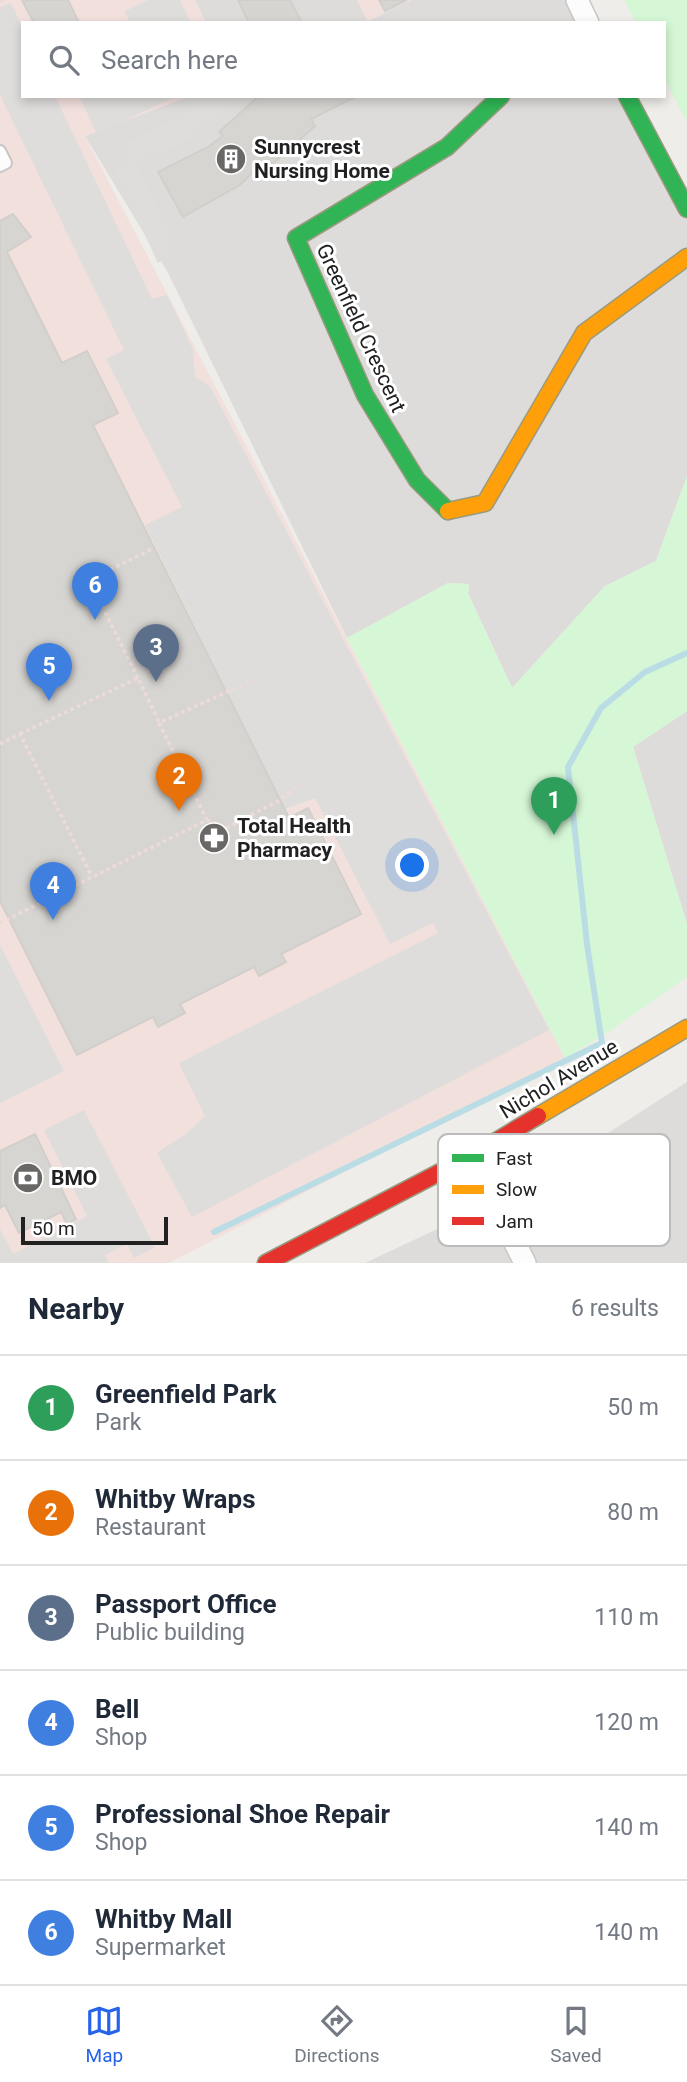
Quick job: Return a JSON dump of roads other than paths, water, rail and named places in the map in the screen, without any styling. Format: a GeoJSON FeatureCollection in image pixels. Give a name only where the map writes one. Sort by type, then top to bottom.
{"type":"FeatureCollection","features":[{"type":"Feature","properties":{"kind":"street"},"geometry":{"type":"LineString","coordinates":[[577,0],[587,21]]}},
{"type":"Feature","properties":{"kind":"street","name":"Greenfield Crescent"},"geometry":{"type":"LineString","coordinates":[[499,98],[447,147],[296,239],[365,395],[417,480],[448,511],[485,503],[584,334],[687,257]]}},
{"type":"Feature","properties":{"kind":"street"},"geometry":{"type":"LineString","coordinates":[[627,98],[687,209]]}},
{"type":"Feature","properties":{"kind":"street","name":"Nichol Avenue"},"geometry":{"type":"LineString","coordinates":[[508,1134],[687,1028]]}},
{"type":"Feature","properties":{"kind":"street","name":"Nichol Avenue"},"geometry":{"type":"LineString","coordinates":[[266,1263],[438,1173]]}},
{"type":"Feature","properties":{"kind":"street"},"geometry":{"type":"LineString","coordinates":[[516,1246],[525,1263]]}},
{"type":"Feature","properties":{"kind":"lane"},"geometry":{"type":"LineString","coordinates":[[0,151],[6,163],[0,166]]}},
{"type":"Feature","properties":{"kind":"waterway"},"geometry":{"type":"LineString","coordinates":[[214,1232],[602,1043],[587,944],[568,767],[601,708],[645,672],[687,653]]}},
{"type":"Feature","properties":{"kind":"place","name":"Sunnycrest Nursing Home"},"geometry":{"type":"Point","coordinates":[231,159]}},
{"type":"Feature","properties":{"kind":"place","name":"Whitby Mall"},"geometry":{"type":"Point","coordinates":[95,620]}},
{"type":"Feature","properties":{"kind":"place","name":"Passport Office"},"geometry":{"type":"Point","coordinates":[156,682]}},
{"type":"Feature","properties":{"kind":"place","name":"Professional Shoe Repair"},"geometry":{"type":"Point","coordinates":[49,701]}},
{"type":"Feature","properties":{"kind":"place","name":"Whitby Wraps"},"geometry":{"type":"Point","coordinates":[179,811]}},
{"type":"Feature","properties":{"kind":"place","name":"Greenfield Park"},"geometry":{"type":"Point","coordinates":[554,835]}},
{"type":"Feature","properties":{"kind":"place","name":"Total Health Pharmacy"},"geometry":{"type":"Point","coordinates":[214,838]}},
{"type":"Feature","properties":{"kind":"place","name":"Bell"},"geometry":{"type":"Point","coordinates":[53,920]}},
{"type":"Feature","properties":{"kind":"place","name":"BMO"},"geometry":{"type":"Point","coordinates":[28,1178]}}]}
